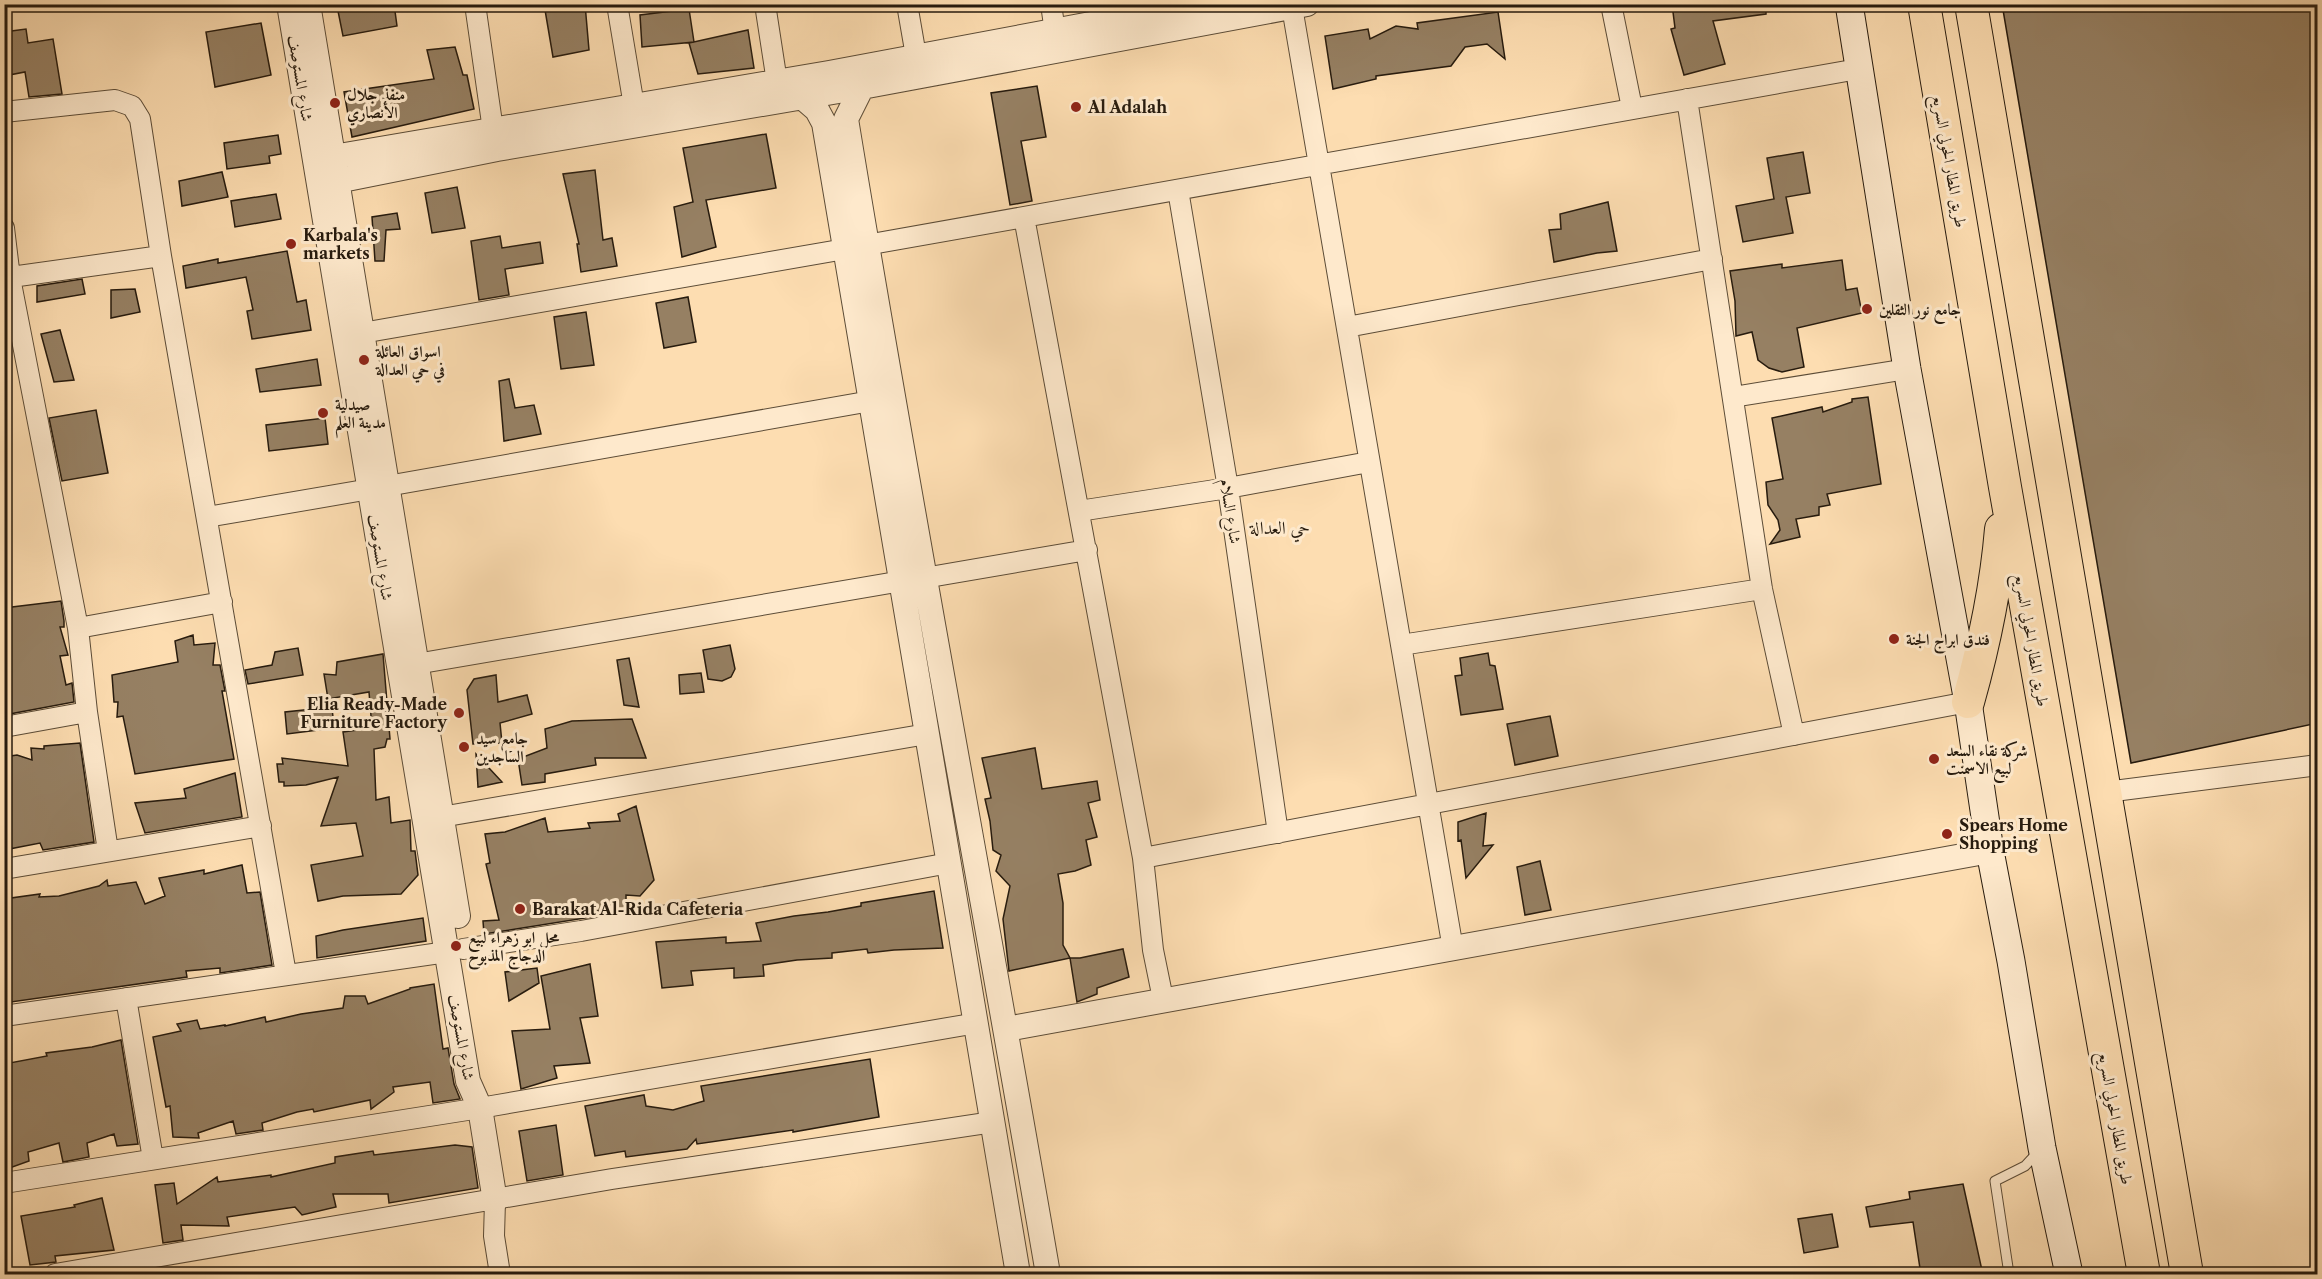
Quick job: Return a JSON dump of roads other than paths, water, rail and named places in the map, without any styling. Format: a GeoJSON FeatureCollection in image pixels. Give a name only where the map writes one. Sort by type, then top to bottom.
{"type":"FeatureCollection","features":[{"type":"Feature","properties":{"kind":"highway","name":"طريق المطار الحولي السريع"},"geometry":{"type":"LineString","coordinates":[[1923,4],[2005,487],[2144,1275]]}},
{"type":"Feature","properties":{"kind":"highway"},"geometry":{"type":"LineString","coordinates":[[1971,4],[2187,1275]]}},
{"type":"Feature","properties":{"kind":"highway"},"geometry":{"type":"LineString","coordinates":[[1968,702],[1987,632],[1998,573],[2005,487]]}},
{"type":"Feature","properties":{"kind":"main road"},"geometry":{"type":"LineString","coordinates":[[1849,4],[1907,369],[1968,702],[1990,851],[2042,1148],[2069,1275]]}},
{"type":"Feature","properties":{"kind":"street","name":"شارع المستوصف"},"geometry":{"type":"LineString","coordinates":[[289,4],[361,382],[455,950],[484,1078],[480,1108],[495,1201]]}},
{"type":"Feature","properties":{"kind":"street","name":"شارع المستوصف"},"geometry":{"type":"LineString","coordinates":[[308,4],[362,333],[361,382]]}},
{"type":"Feature","properties":{"kind":"street"},"geometry":{"type":"LineString","coordinates":[[475,4],[495,140]]}},
{"type":"Feature","properties":{"kind":"street"},"geometry":{"type":"LineString","coordinates":[[617,4],[634,106]]}},
{"type":"Feature","properties":{"kind":"street"},"geometry":{"type":"LineString","coordinates":[[765,4],[777,82]]}},
{"type":"Feature","properties":{"kind":"street"},"geometry":{"type":"LineString","coordinates":[[907,4],[916,56]]}},
{"type":"Feature","properties":{"kind":"street"},"geometry":{"type":"LineString","coordinates":[[1051,4],[1057,41]]}},
{"type":"Feature","properties":{"kind":"street"},"geometry":{"type":"LineString","coordinates":[[1611,4],[1632,108]]}},
{"type":"Feature","properties":{"kind":"street"},"geometry":{"type":"LineString","coordinates":[[333,157],[495,140],[862,87],[1057,41],[1193,5]]}},
{"type":"Feature","properties":{"kind":"street"},"geometry":{"type":"LineString","coordinates":[[337,181],[634,106],[916,56],[1057,41],[1300,6],[1319,164],[1453,949]]}},
{"type":"Feature","properties":{"kind":"street"},"geometry":{"type":"LineString","coordinates":[[362,333],[1858,69]]}},
{"type":"Feature","properties":{"kind":"street"},"geometry":{"type":"LineString","coordinates":[[862,87],[835,121],[913,580],[927,734],[1018,1275]]}},
{"type":"Feature","properties":{"kind":"street"},"geometry":{"type":"LineString","coordinates":[[802,97],[835,121]]}},
{"type":"Feature","properties":{"kind":"street"},"geometry":{"type":"LineString","coordinates":[[1687,99],[1762,589],[1794,735]]}},
{"type":"Feature","properties":{"kind":"street"},"geometry":{"type":"LineString","coordinates":[[4,112],[116,100],[132,106],[140,119],[161,256],[286,974]]}},
{"type":"Feature","properties":{"kind":"street","name":"شارع السلام"},"geometry":{"type":"LineString","coordinates":[[1178,190],[1228,488],[1278,833]]}},
{"type":"Feature","properties":{"kind":"street"},"geometry":{"type":"LineString","coordinates":[[1024,217],[1143,858],[1153,950],[1163,999]]}},
{"type":"Feature","properties":{"kind":"street"},"geometry":{"type":"LineString","coordinates":[[4,228],[7,278],[78,628],[87,712],[108,851]]}},
{"type":"Feature","properties":{"kind":"street"},"geometry":{"type":"LineString","coordinates":[[856,247],[871,401],[976,857],[1048,1275]]}},
{"type":"Feature","properties":{"kind":"street"},"geometry":{"type":"LineString","coordinates":[[7,278],[161,256]]}},
{"type":"Feature","properties":{"kind":"street"},"geometry":{"type":"LineString","coordinates":[[1347,327],[1712,259]]}},
{"type":"Feature","properties":{"kind":"street"},"geometry":{"type":"LineString","coordinates":[[1733,397],[1907,369]]}},
{"type":"Feature","properties":{"kind":"street"},"geometry":{"type":"LineString","coordinates":[[207,517],[871,401]]}},
{"type":"Feature","properties":{"kind":"street"},"geometry":{"type":"LineString","coordinates":[[1079,512],[1369,462]]}},
{"type":"Feature","properties":{"kind":"street"},"geometry":{"type":"LineString","coordinates":[[416,663],[1087,550]]}},
{"type":"Feature","properties":{"kind":"street","name":"شارع المستوصف"},"geometry":{"type":"LineString","coordinates":[[392,570],[416,663],[441,817],[455,950]]}},
{"type":"Feature","properties":{"kind":"street"},"geometry":{"type":"LineString","coordinates":[[1401,645],[1762,589]]}},
{"type":"Feature","properties":{"kind":"street"},"geometry":{"type":"LineString","coordinates":[[78,628],[222,602]]}},
{"type":"Feature","properties":{"kind":"street"},"geometry":{"type":"LineString","coordinates":[[1143,858],[1968,702]]}},
{"type":"Feature","properties":{"kind":"street"},"geometry":{"type":"LineString","coordinates":[[4,727],[87,712]]}},
{"type":"Feature","properties":{"kind":"street"},"geometry":{"type":"LineString","coordinates":[[441,817],[927,734]]}},
{"type":"Feature","properties":{"kind":"street"},"geometry":{"type":"LineString","coordinates":[[2106,792],[2318,765]]}},
{"type":"Feature","properties":{"kind":"street"},"geometry":{"type":"LineString","coordinates":[[4,869],[261,826]]}},
{"type":"Feature","properties":{"kind":"street"},"geometry":{"type":"LineString","coordinates":[[1006,1029],[1990,851]]}},
{"type":"Feature","properties":{"kind":"street"},"geometry":{"type":"LineString","coordinates":[[4,1016],[581,931],[976,857]]}},
{"type":"Feature","properties":{"kind":"street"},"geometry":{"type":"LineString","coordinates":[[126,998],[153,1159]]}},
{"type":"Feature","properties":{"kind":"street"},"geometry":{"type":"LineString","coordinates":[[4,1183],[480,1108],[977,1023]]}},
{"type":"Feature","properties":{"kind":"street"},"geometry":{"type":"LineString","coordinates":[[55,1275],[495,1201],[612,1179],[993,1122]]}},
{"type":"Feature","properties":{"kind":"street"},"geometry":{"type":"LineString","coordinates":[[495,1201],[494,1236],[500,1275]]}},
{"type":"Feature","properties":{"kind":"lane"},"geometry":{"type":"LineString","coordinates":[[2009,1275],[1995,1181],[2025,1167],[2042,1148]]}},
{"type":"Feature","properties":{"kind":"place","name":"منفذ جلال الأنصاري"},"geometry":{"type":"Point","coordinates":[335,103]}},
{"type":"Feature","properties":{"kind":"place","name":"Al Adalah"},"geometry":{"type":"Point","coordinates":[1076,107]}},
{"type":"Feature","properties":{"kind":"place","name":"Karbala's markets"},"geometry":{"type":"Point","coordinates":[291,244]}},
{"type":"Feature","properties":{"kind":"place","name":"جامع نور الثقلين"},"geometry":{"type":"Point","coordinates":[1867,309]}},
{"type":"Feature","properties":{"kind":"place","name":"اسواق العائلة في حي العدالة"},"geometry":{"type":"Point","coordinates":[364,360]}},
{"type":"Feature","properties":{"kind":"place","name":"صيدلية مدينة العلم"},"geometry":{"type":"Point","coordinates":[323,413]}},
{"type":"Feature","properties":{"kind":"place","name":"فندق ابراج الجنة"},"geometry":{"type":"Point","coordinates":[1894,639]}},
{"type":"Feature","properties":{"kind":"place","name":"Elia Ready-Made Furniture Factory"},"geometry":{"type":"Point","coordinates":[459,713]}},
{"type":"Feature","properties":{"kind":"place","name":"جامع سيد الساجدين"},"geometry":{"type":"Point","coordinates":[464,747]}},
{"type":"Feature","properties":{"kind":"place","name":"شركة نقاء السعد لبيع الاسمنت"},"geometry":{"type":"Point","coordinates":[1934,759]}},
{"type":"Feature","properties":{"kind":"place","name":"Spears Home Shopping"},"geometry":{"type":"Point","coordinates":[1947,834]}},
{"type":"Feature","properties":{"kind":"place","name":"Barakat Al-Rida Cafeteria"},"geometry":{"type":"Point","coordinates":[520,909]}},
{"type":"Feature","properties":{"kind":"place","name":"محل ابو زهراء لبيع الدجاج المذبوح"},"geometry":{"type":"Point","coordinates":[456,946]}},
{"type":"Feature","properties":{"kind":"district","name":"حي العدالة"},"geometry":{"type":"Point","coordinates":[1280,528]}}]}
